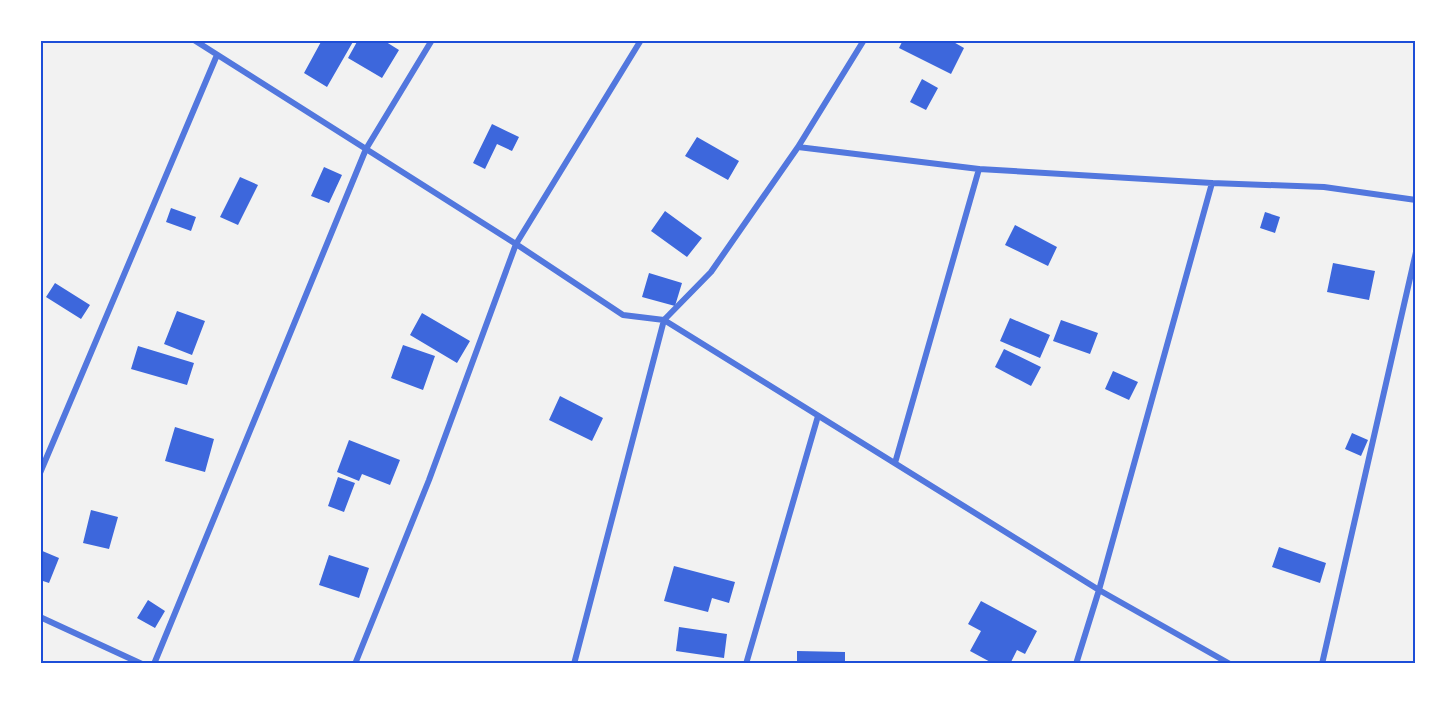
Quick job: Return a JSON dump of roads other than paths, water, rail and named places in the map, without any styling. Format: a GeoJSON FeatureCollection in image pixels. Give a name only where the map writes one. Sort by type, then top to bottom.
{"type":"FeatureCollection","features":[{"type":"Feature","properties":{"kind":"street"},"geometry":{"type":"LineString","coordinates":[[194,40],[516,244],[623,315],[663,320],[1099,590],[1230,663]]}},
{"type":"Feature","properties":{"kind":"street"},"geometry":{"type":"LineString","coordinates":[[205,48],[210,40]]}},
{"type":"Feature","properties":{"kind":"street"},"geometry":{"type":"LineString","coordinates":[[154,663],[366,149],[432,40]]}},
{"type":"Feature","properties":{"kind":"street"},"geometry":{"type":"LineString","coordinates":[[356,663],[429,480],[516,244],[641,40]]}},
{"type":"Feature","properties":{"kind":"street"},"geometry":{"type":"LineString","coordinates":[[574,663],[663,320],[711,272],[798,147],[864,40]]}},
{"type":"Feature","properties":{"kind":"street"},"geometry":{"type":"LineString","coordinates":[[40,473],[217,55]]}},
{"type":"Feature","properties":{"kind":"street"},"geometry":{"type":"LineString","coordinates":[[798,147],[979,169],[1212,183],[1324,187],[1416,200]]}},
{"type":"Feature","properties":{"kind":"street"},"geometry":{"type":"LineString","coordinates":[[895,463],[979,169]]}},
{"type":"Feature","properties":{"kind":"street"},"geometry":{"type":"LineString","coordinates":[[1076,663],[1099,590],[1212,183]]}},
{"type":"Feature","properties":{"kind":"street"},"geometry":{"type":"LineString","coordinates":[[1322,663],[1416,252]]}},
{"type":"Feature","properties":{"kind":"street"},"geometry":{"type":"LineString","coordinates":[[746,663],[818,416]]}},
{"type":"Feature","properties":{"kind":"street"},"geometry":{"type":"LineString","coordinates":[[40,617],[142,663]]}}]}
